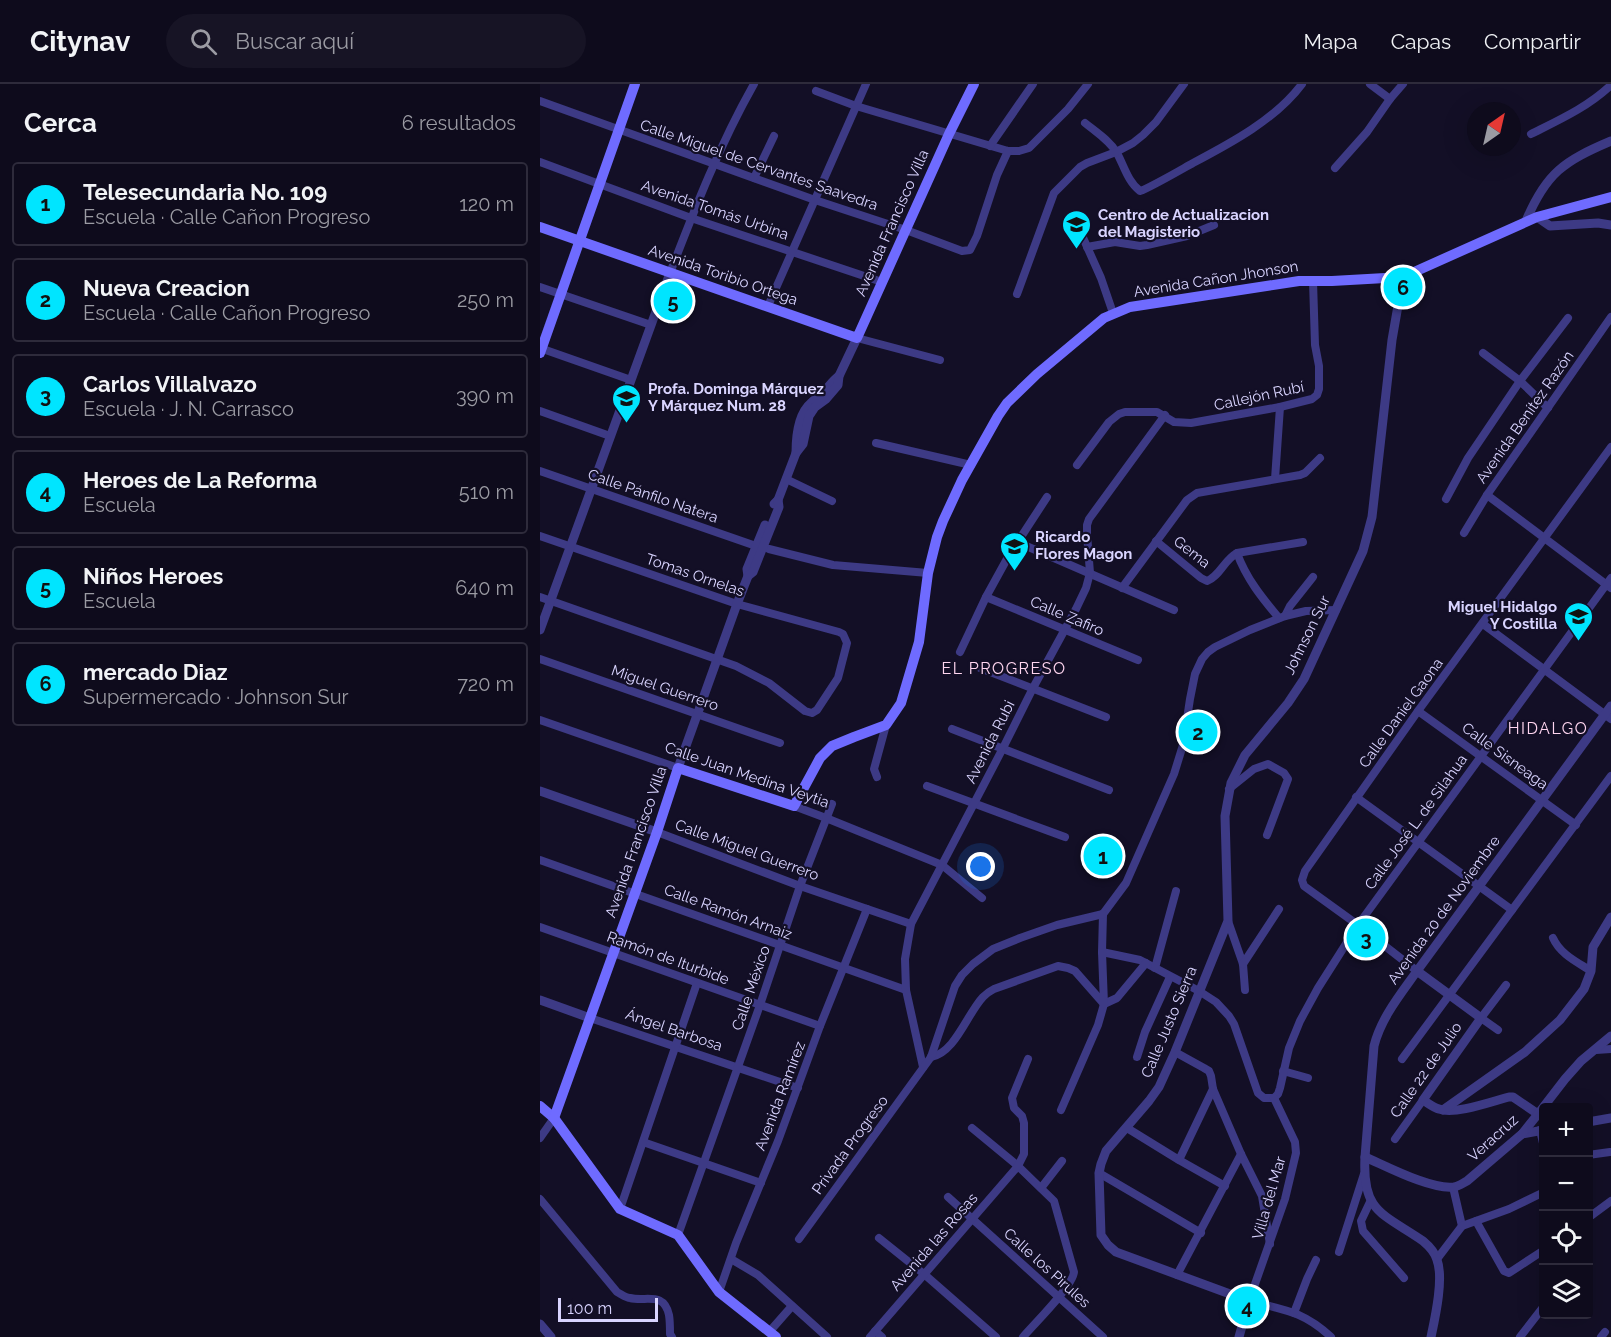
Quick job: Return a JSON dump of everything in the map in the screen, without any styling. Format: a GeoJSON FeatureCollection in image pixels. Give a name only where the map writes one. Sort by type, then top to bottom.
{"type":"FeatureCollection","features":[{"type":"Feature","properties":{"kind":"main road"},"geometry":{"type":"LineString","coordinates":[[541,350],[635,84]]}},
{"type":"Feature","properties":{"kind":"main road","name":"Avenida Francisco Villa"},"geometry":{"type":"LineString","coordinates":[[857,338],[974,84]]}},
{"type":"Feature","properties":{"kind":"main road"},"geometry":{"type":"LineString","coordinates":[[1402,277],[1526,221],[1611,197]]}},
{"type":"Feature","properties":{"kind":"main road","name":"Avenida Toribio Ortega"},"geometry":{"type":"LineString","coordinates":[[540,227],[857,338]]}},
{"type":"Feature","properties":{"kind":"main road","name":"Avenida Cañon Jhonson"},"geometry":{"type":"LineString","coordinates":[[886,725],[901,703],[919,642],[928,573],[943,521],[962,480],[998,416],[1007,403],[1037,374],[1104,318],[1130,307],[1265,285],[1402,277]]}},
{"type":"Feature","properties":{"kind":"main road"},"geometry":{"type":"LineString","coordinates":[[794,807],[820,758],[832,746],[886,725]]}},
{"type":"Feature","properties":{"kind":"main road","name":"Avenida Francisco Villa"},"geometry":{"type":"LineString","coordinates":[[554,1118],[678,768]]}},
{"type":"Feature","properties":{"kind":"main road","name":"Calle Juan Medina Veytia"},"geometry":{"type":"LineString","coordinates":[[678,768],[794,807]]}},
{"type":"Feature","properties":{"kind":"main road"},"geometry":{"type":"LineString","coordinates":[[540,1106],[554,1118],[620,1209],[678,1235],[718,1292],[773,1334]]}},
{"type":"Feature","properties":{"kind":"street"},"geometry":{"type":"LineString","coordinates":[[540,630],[691,218],[731,126],[754,84]]}},
{"type":"Feature","properties":{"kind":"street"},"geometry":{"type":"LineString","coordinates":[[768,306],[866,84]]}},
{"type":"Feature","properties":{"kind":"street"},"geometry":{"type":"LineString","coordinates":[[990,146],[1033,84]]}},
{"type":"Feature","properties":{"kind":"street"},"geometry":{"type":"LineString","coordinates":[[816,91],[856,106],[949,134],[1008,151],[1019,151],[1029,148],[1068,109],[1088,84]]}},
{"type":"Feature","properties":{"kind":"street"},"geometry":{"type":"LineString","coordinates":[[1017,294],[1054,193],[1080,167],[1116,152],[1143,135],[1156,122],[1183,84]]}},
{"type":"Feature","properties":{"kind":"street"},"geometry":{"type":"LineString","coordinates":[[1085,123],[1103,137],[1116,152],[1131,180],[1140,190],[1149,188],[1228,144],[1277,111],[1302,84]]}},
{"type":"Feature","properties":{"kind":"street"},"geometry":{"type":"LineString","coordinates":[[1370,84],[1390,99]]}},
{"type":"Feature","properties":{"kind":"street"},"geometry":{"type":"LineString","coordinates":[[1335,168],[1367,132],[1403,84]]}},
{"type":"Feature","properties":{"kind":"street"},"geometry":{"type":"LineString","coordinates":[[1532,134],[1583,107],[1611,85]]}},
{"type":"Feature","properties":{"kind":"street","name":"Calle Miguel de Cervantes Saavedra"},"geometry":{"type":"LineString","coordinates":[[540,101],[962,251],[970,250],[977,237],[997,175],[1008,151]]}},
{"type":"Feature","properties":{"kind":"street"},"geometry":{"type":"LineString","coordinates":[[754,178],[774,136]]}},
{"type":"Feature","properties":{"kind":"street"},"geometry":{"type":"LineString","coordinates":[[1526,221],[1533,205],[1553,174],[1582,153],[1611,141]]}},
{"type":"Feature","properties":{"kind":"street","name":"Avenida Tomás Urbina"},"geometry":{"type":"LineString","coordinates":[[540,162],[691,218],[882,282]]}},
{"type":"Feature","properties":{"kind":"street"},"geometry":{"type":"LineString","coordinates":[[1537,217],[1550,226],[1598,223],[1611,225]]}},
{"type":"Feature","properties":{"kind":"street"},"geometry":{"type":"LineString","coordinates":[[1076,222],[1101,278],[1113,313]]}},
{"type":"Feature","properties":{"kind":"street"},"geometry":{"type":"LineString","coordinates":[[1088,247],[1114,242],[1147,245],[1188,236],[1214,225]]}},
{"type":"Feature","properties":{"kind":"street","name":"Johnson Sur"},"geometry":{"type":"LineString","coordinates":[[1245,990],[1243,964],[1228,921],[1225,816],[1229,789],[1245,755],[1288,703],[1304,679],[1363,551],[1372,517],[1392,340],[1402,277]]}},
{"type":"Feature","properties":{"kind":"street","name":"Callejón Rubí"},"geometry":{"type":"LineString","coordinates":[[1077,465],[1109,422],[1125,412],[1155,411],[1174,422],[1191,423],[1312,399],[1317,395],[1319,389],[1313,281]]}},
{"type":"Feature","properties":{"kind":"street"},"geometry":{"type":"LineString","coordinates":[[540,287],[651,325]]}},
{"type":"Feature","properties":{"kind":"street"},"geometry":{"type":"LineString","coordinates":[[1446,499],[1468,458],[1520,381],[1568,318]]}},
{"type":"Feature","properties":{"kind":"street","name":"Avenida Benítez Razón"},"geometry":{"type":"LineString","coordinates":[[1464,533],[1487,495],[1611,318]]}},
{"type":"Feature","properties":{"kind":"street"},"geometry":{"type":"LineString","coordinates":[[857,338],[940,360]]}},
{"type":"Feature","properties":{"kind":"street","name":"Avenida Francisco Villa"},"geometry":{"type":"LineString","coordinates":[[678,768],[748,576],[747,569],[796,453],[796,441],[806,409],[839,376],[857,338]]}},
{"type":"Feature","properties":{"kind":"street"},"geometry":{"type":"LineString","coordinates":[[541,350],[631,380]]}},
{"type":"Feature","properties":{"kind":"street"},"geometry":{"type":"LineString","coordinates":[[1483,353],[1520,381],[1548,408]]}},
{"type":"Feature","properties":{"kind":"street"},"geometry":{"type":"LineString","coordinates":[[1275,479],[1280,407]]}},
{"type":"Feature","properties":{"kind":"street"},"geometry":{"type":"LineString","coordinates":[[540,411],[610,436]]}},
{"type":"Feature","properties":{"kind":"street","name":"Avenida Rubi"},"geometry":{"type":"LineString","coordinates":[[923,1067],[906,990],[905,959],[910,924],[1086,588],[1090,573],[1087,534],[1089,519],[1165,415]]}},
{"type":"Feature","properties":{"kind":"street"},"geometry":{"type":"LineString","coordinates":[[876,443],[971,465]]}},
{"type":"Feature","properties":{"kind":"street","name":"Calle Daniel Gaona"},"geometry":{"type":"LineString","coordinates":[[1358,925],[1304,886],[1302,880],[1305,871],[1418,711],[1611,447]]}},
{"type":"Feature","properties":{"kind":"street"},"geometry":{"type":"LineString","coordinates":[[1122,588],[1187,500],[1197,493],[1305,473],[1320,458]]}},
{"type":"Feature","properties":{"kind":"street","name":"Calle Pánfilo Natera"},"geometry":{"type":"LineString","coordinates":[[540,471],[756,546]]}},
{"type":"Feature","properties":{"kind":"street"},"geometry":{"type":"LineString","coordinates":[[786,479],[832,501]]}},
{"type":"Feature","properties":{"kind":"street"},"geometry":{"type":"LineString","coordinates":[[1487,495],[1610,584]]}},
{"type":"Feature","properties":{"kind":"street"},"geometry":{"type":"LineString","coordinates":[[960,652],[986,597],[1017,542],[1047,497]]}},
{"type":"Feature","properties":{"kind":"street","name":"Avenida Francisco Villa"},"geometry":{"type":"LineString","coordinates":[[748,576],[753,572],[779,507],[778,500]]}},
{"type":"Feature","properties":{"kind":"street","name":"Tomas Ornelas"},"geometry":{"type":"LineString","coordinates":[[540,536],[737,604],[843,634],[847,643],[838,678],[817,710],[812,713],[805,711],[770,683],[736,666],[717,660]]}},
{"type":"Feature","properties":{"kind":"street","name":"Gema"},"geometry":{"type":"LineString","coordinates":[[1156,541],[1207,581],[1214,578],[1229,557],[1237,553]]}},
{"type":"Feature","properties":{"kind":"street"},"geometry":{"type":"LineString","coordinates":[[1017,542],[1174,610]]}},
{"type":"Feature","properties":{"kind":"street"},"geometry":{"type":"LineString","coordinates":[[1282,617],[1259,594],[1241,565],[1237,553],[1303,542]]}},
{"type":"Feature","properties":{"kind":"street"},"geometry":{"type":"LineString","coordinates":[[769,549],[833,565],[928,573]]}},
{"type":"Feature","properties":{"kind":"street"},"geometry":{"type":"LineString","coordinates":[[1282,617],[1313,577]]}},
{"type":"Feature","properties":{"kind":"street","name":"Calle José L. de Silahua"},"geometry":{"type":"LineString","coordinates":[[1274,1098],[1278,1094],[1283,1071],[1300,1021],[1358,925],[1544,670],[1610,584]]}},
{"type":"Feature","properties":{"kind":"street"},"geometry":{"type":"LineString","coordinates":[[540,597],[717,660]]}},
{"type":"Feature","properties":{"kind":"street","name":"Calle Zafiro"},"geometry":{"type":"LineString","coordinates":[[986,597],[1138,660]]}},
{"type":"Feature","properties":{"kind":"street"},"geometry":{"type":"LineString","coordinates":[[1061,1110],[1098,1025],[1104,1004],[1103,914],[1126,882],[1174,774],[1183,745],[1195,674],[1202,659],[1215,647],[1282,617],[1306,611],[1336,610]]}},
{"type":"Feature","properties":{"kind":"street"},"geometry":{"type":"LineString","coordinates":[[1483,624],[1608,717]]}},
{"type":"Feature","properties":{"kind":"street","name":"Miguel Guerrero"},"geometry":{"type":"LineString","coordinates":[[540,659],[780,743]]}},
{"type":"Feature","properties":{"kind":"street"},"geometry":{"type":"LineString","coordinates":[[980,668],[1106,717]]}},
{"type":"Feature","properties":{"kind":"street","name":"Avenida 20 de Noviembre"},"geometry":{"type":"LineString","coordinates":[[1370,1202],[1364,1174],[1374,1046],[1386,1015],[1542,800],[1608,717],[1611,706]]}},
{"type":"Feature","properties":{"kind":"street","name":"Calle Sisneaga"},"geometry":{"type":"LineString","coordinates":[[1418,711],[1576,825]]}},
{"type":"Feature","properties":{"kind":"street","name":"Calle Juan Medina Veytia"},"geometry":{"type":"LineString","coordinates":[[540,720],[678,768]]}},
{"type":"Feature","properties":{"kind":"street"},"geometry":{"type":"LineString","coordinates":[[877,777],[874,769],[886,725]]}},
{"type":"Feature","properties":{"kind":"street"},"geometry":{"type":"LineString","coordinates":[[952,729],[1109,790]]}},
{"type":"Feature","properties":{"kind":"street"},"geometry":{"type":"LineString","coordinates":[[1229,789],[1254,769],[1268,764],[1284,774],[1288,779],[1267,835]]}},
{"type":"Feature","properties":{"kind":"street"},"geometry":{"type":"LineString","coordinates":[[1402,1059],[1611,776]]}},
{"type":"Feature","properties":{"kind":"street"},"geometry":{"type":"LineString","coordinates":[[927,786],[1065,837]]}},
{"type":"Feature","properties":{"kind":"street","name":"Calle Miguel Guerrero"},"geometry":{"type":"LineString","coordinates":[[540,791],[910,924]]}},
{"type":"Feature","properties":{"kind":"street"},"geometry":{"type":"LineString","coordinates":[[1356,797],[1512,910]]}},
{"type":"Feature","properties":{"kind":"street","name":"Calle México"},"geometry":{"type":"LineString","coordinates":[[678,1235],[800,886],[832,804]]}},
{"type":"Feature","properties":{"kind":"street","name":"Calle Juan Medina Veytia"},"geometry":{"type":"LineString","coordinates":[[794,807],[942,865],[982,898]]}},
{"type":"Feature","properties":{"kind":"street","name":"Calle Ramón Arnaiz"},"geometry":{"type":"LineString","coordinates":[[540,860],[906,990]]}},
{"type":"Feature","properties":{"kind":"street"},"geometry":{"type":"LineString","coordinates":[[1155,968],[1176,891]]}},
{"type":"Feature","properties":{"kind":"street","name":"Avenida Ramírez"},"geometry":{"type":"LineString","coordinates":[[718,1292],[867,909]]}},
{"type":"Feature","properties":{"kind":"street"},"geometry":{"type":"LineString","coordinates":[[1243,964],[1279,909]]}},
{"type":"Feature","properties":{"kind":"street"},"geometry":{"type":"LineString","coordinates":[[931,1057],[955,986],[973,964],[993,950],[1020,938],[1057,925],[1103,914]]}},
{"type":"Feature","properties":{"kind":"street"},"geometry":{"type":"LineString","coordinates":[[1443,1110],[1525,1052],[1560,1020],[1584,989],[1592,971],[1593,947],[1611,917]]}},
{"type":"Feature","properties":{"kind":"street","name":"Calle Justo Sierra"},"geometry":{"type":"LineString","coordinates":[[1228,921],[1175,1052],[1154,1094],[1106,1151],[1100,1173],[1101,1235],[1116,1252],[1249,1301],[1306,1317],[1331,1337]]}},
{"type":"Feature","properties":{"kind":"street"},"geometry":{"type":"LineString","coordinates":[[1358,925],[1498,1030]]}},
{"type":"Feature","properties":{"kind":"street","name":"Ramón de Iturbide"},"geometry":{"type":"LineString","coordinates":[[540,927],[820,1026]]}},
{"type":"Feature","properties":{"kind":"street"},"geometry":{"type":"LineString","coordinates":[[1553,938],[1567,956],[1592,971]]}},
{"type":"Feature","properties":{"kind":"street","name":"Villa del Mar"},"geometry":{"type":"LineString","coordinates":[[1102,952],[1146,963],[1216,1002],[1234,1024],[1258,1093],[1264,1098],[1274,1098],[1295,1142],[1296,1153],[1285,1199],[1249,1301]]}},
{"type":"Feature","properties":{"kind":"street"},"geometry":{"type":"LineString","coordinates":[[1104,1004],[1118,998],[1146,963]]}},
{"type":"Feature","properties":{"kind":"street"},"geometry":{"type":"LineString","coordinates":[[931,1057],[939,1055],[948,1048],[977,1005],[994,988],[1058,966],[1075,971],[1104,1004]]}},
{"type":"Feature","properties":{"kind":"street"},"geometry":{"type":"LineString","coordinates":[[1137,1058],[1145,1032],[1170,977]]}},
{"type":"Feature","properties":{"kind":"street"},"geometry":{"type":"LineString","coordinates":[[620,1209],[697,983]]}},
{"type":"Feature","properties":{"kind":"street"},"geometry":{"type":"LineString","coordinates":[[1481,1018],[1506,985]]}},
{"type":"Feature","properties":{"kind":"street","name":"Ángel Barbosa"},"geometry":{"type":"LineString","coordinates":[[540,1000],[798,1088]]}},
{"type":"Feature","properties":{"kind":"street","name":"Calle 22 de Julio"},"geometry":{"type":"LineString","coordinates":[[1395,1139],[1481,1018]]}},
{"type":"Feature","properties":{"kind":"street","name":"Veracruz"},"geometry":{"type":"LineString","coordinates":[[1453,1187],[1467,1181],[1522,1134],[1581,1061],[1611,1036]]}},
{"type":"Feature","properties":{"kind":"street"},"geometry":{"type":"LineString","coordinates":[[1596,1050],[1611,1048]]}},
{"type":"Feature","properties":{"kind":"street"},"geometry":{"type":"LineString","coordinates":[[1175,1052],[1209,1071],[1213,1089],[1262,1196],[1270,1245]]}},
{"type":"Feature","properties":{"kind":"street","name":"Privada Progreso"},"geometry":{"type":"LineString","coordinates":[[799,1239],[931,1057]]}},
{"type":"Feature","properties":{"kind":"street"},"geometry":{"type":"LineString","coordinates":[[1018,1166],[1024,1154],[1024,1123],[1022,1116],[1012,1104],[1012,1098],[1028,1059]]}},
{"type":"Feature","properties":{"kind":"street"},"geometry":{"type":"LineString","coordinates":[[1283,1071],[1308,1078]]}},
{"type":"Feature","properties":{"kind":"street"},"geometry":{"type":"LineString","coordinates":[[1179,1160],[1213,1089]]}},
{"type":"Feature","properties":{"kind":"street"},"geometry":{"type":"LineString","coordinates":[[1423,1100],[1443,1110],[1465,1108],[1509,1097],[1518,1099],[1538,1114]]}},
{"type":"Feature","properties":{"kind":"street"},"geometry":{"type":"LineString","coordinates":[[540,1138],[554,1118]]}},
{"type":"Feature","properties":{"kind":"street"},"geometry":{"type":"LineString","coordinates":[[1593,1121],[1611,1118]]}},
{"type":"Feature","properties":{"kind":"street"},"geometry":{"type":"LineString","coordinates":[[972,1128],[1054,1200],[1074,1275],[1059,1297],[1023,1337]]}},
{"type":"Feature","properties":{"kind":"street"},"geometry":{"type":"LineString","coordinates":[[1127,1128],[1225,1186]]}},
{"type":"Feature","properties":{"kind":"street"},"geometry":{"type":"LineString","coordinates":[[1522,1134],[1539,1131]]}},
{"type":"Feature","properties":{"kind":"street"},"geometry":{"type":"LineString","coordinates":[[643,1142],[761,1183]]}},
{"type":"Feature","properties":{"kind":"street"},"geometry":{"type":"LineString","coordinates":[[1593,1154],[1610,1152]]}},
{"type":"Feature","properties":{"kind":"street"},"geometry":{"type":"LineString","coordinates":[[1177,1275],[1241,1154]]}},
{"type":"Feature","properties":{"kind":"street"},"geometry":{"type":"LineString","coordinates":[[1365,1157],[1425,1182],[1453,1187],[1462,1226]]}},
{"type":"Feature","properties":{"kind":"street"},"geometry":{"type":"LineString","coordinates":[[1041,1188],[1062,1161]]}},
{"type":"Feature","properties":{"kind":"street","name":"Avenida las Rosas"},"geometry":{"type":"LineString","coordinates":[[872,1334],[1018,1166]]}},
{"type":"Feature","properties":{"kind":"street"},"geometry":{"type":"LineString","coordinates":[[1100,1173],[1201,1233]]}},
{"type":"Feature","properties":{"kind":"street"},"geometry":{"type":"LineString","coordinates":[[1339,1252],[1364,1174]]}},
{"type":"Feature","properties":{"kind":"street"},"geometry":{"type":"LineString","coordinates":[[1437,1259],[1462,1226],[1509,1209],[1539,1194]]}},
{"type":"Feature","properties":{"kind":"street","name":"Calle los Pirules"},"geometry":{"type":"LineString","coordinates":[[948,1197],[1103,1337]]}},
{"type":"Feature","properties":{"kind":"street"},"geometry":{"type":"LineString","coordinates":[[540,1199],[617,1292],[630,1298],[653,1298],[665,1305],[669,1314],[672,1337]]}},
{"type":"Feature","properties":{"kind":"street"},"geometry":{"type":"LineString","coordinates":[[1593,1214],[1611,1201]]}},
{"type":"Feature","properties":{"kind":"street"},"geometry":{"type":"LineString","coordinates":[[1404,1278],[1363,1231],[1361,1221],[1370,1202],[1376,1209],[1423,1241],[1434,1252],[1437,1259],[1439,1283],[1431,1337]]}},
{"type":"Feature","properties":{"kind":"street"},"geometry":{"type":"LineString","coordinates":[[1476,1221],[1504,1271],[1509,1273],[1539,1253]]}},
{"type":"Feature","properties":{"kind":"street"},"geometry":{"type":"LineString","coordinates":[[879,1238],[996,1337]]}},
{"type":"Feature","properties":{"kind":"street"},"geometry":{"type":"LineString","coordinates":[[731,1259],[758,1275],[826,1337]]}},
{"type":"Feature","properties":{"kind":"street"},"geometry":{"type":"LineString","coordinates":[[1293,1312],[1316,1260]]}},
{"type":"Feature","properties":{"kind":"street"},"geometry":{"type":"LineString","coordinates":[[1239,1337],[1249,1301]]}},
{"type":"Feature","properties":{"kind":"street"},"geometry":{"type":"LineString","coordinates":[[773,1334],[792,1306]]}},
{"type":"Feature","properties":{"kind":"street"},"geometry":{"type":"LineString","coordinates":[[1520,1337],[1539,1312]]}},
{"type":"Feature","properties":{"kind":"street"},"geometry":{"type":"LineString","coordinates":[[540,1324],[551,1337]]}},
{"type":"Feature","properties":{"kind":"street"},"geometry":{"type":"LineString","coordinates":[[872,1334],[882,1337]]}},
{"type":"Feature","properties":{"kind":"place","name":"Centro de Actualizacion del Magisterio"},"geometry":{"type":"Point","coordinates":[1077,250]}},
{"type":"Feature","properties":{"kind":"place","name":"mercado Diaz"},"geometry":{"type":"Point","coordinates":[1403,287]}},
{"type":"Feature","properties":{"kind":"place","name":"Niños Heroes"},"geometry":{"type":"Point","coordinates":[673,301]}},
{"type":"Feature","properties":{"kind":"place","name":"Profa. Dominga Márquez Y Márquez Num. 28"},"geometry":{"type":"Point","coordinates":[627,424]}},
{"type":"Feature","properties":{"kind":"place","name":"Ricardo Flores Magon"},"geometry":{"type":"Point","coordinates":[1014,572]}},
{"type":"Feature","properties":{"kind":"place","name":"Miguel Hidalgo Y Costilla"},"geometry":{"type":"Point","coordinates":[1578,642]}},
{"type":"Feature","properties":{"kind":"place","name":"Nueva Creacion"},"geometry":{"type":"Point","coordinates":[1198,732]}},
{"type":"Feature","properties":{"kind":"place","name":"Telesecundaria No. 109"},"geometry":{"type":"Point","coordinates":[1103,856]}},
{"type":"Feature","properties":{"kind":"place","name":"Carlos Villalvazo"},"geometry":{"type":"Point","coordinates":[1366,938]}},
{"type":"Feature","properties":{"kind":"place","name":"Heroes de La Reforma"},"geometry":{"type":"Point","coordinates":[1247,1306]}},
{"type":"Feature","properties":{"kind":"district","name":"EL PROGRESO"},"geometry":{"type":"Point","coordinates":[1004,668]}},
{"type":"Feature","properties":{"kind":"district","name":"HIDALGO"},"geometry":{"type":"Point","coordinates":[1548,728]}}]}
